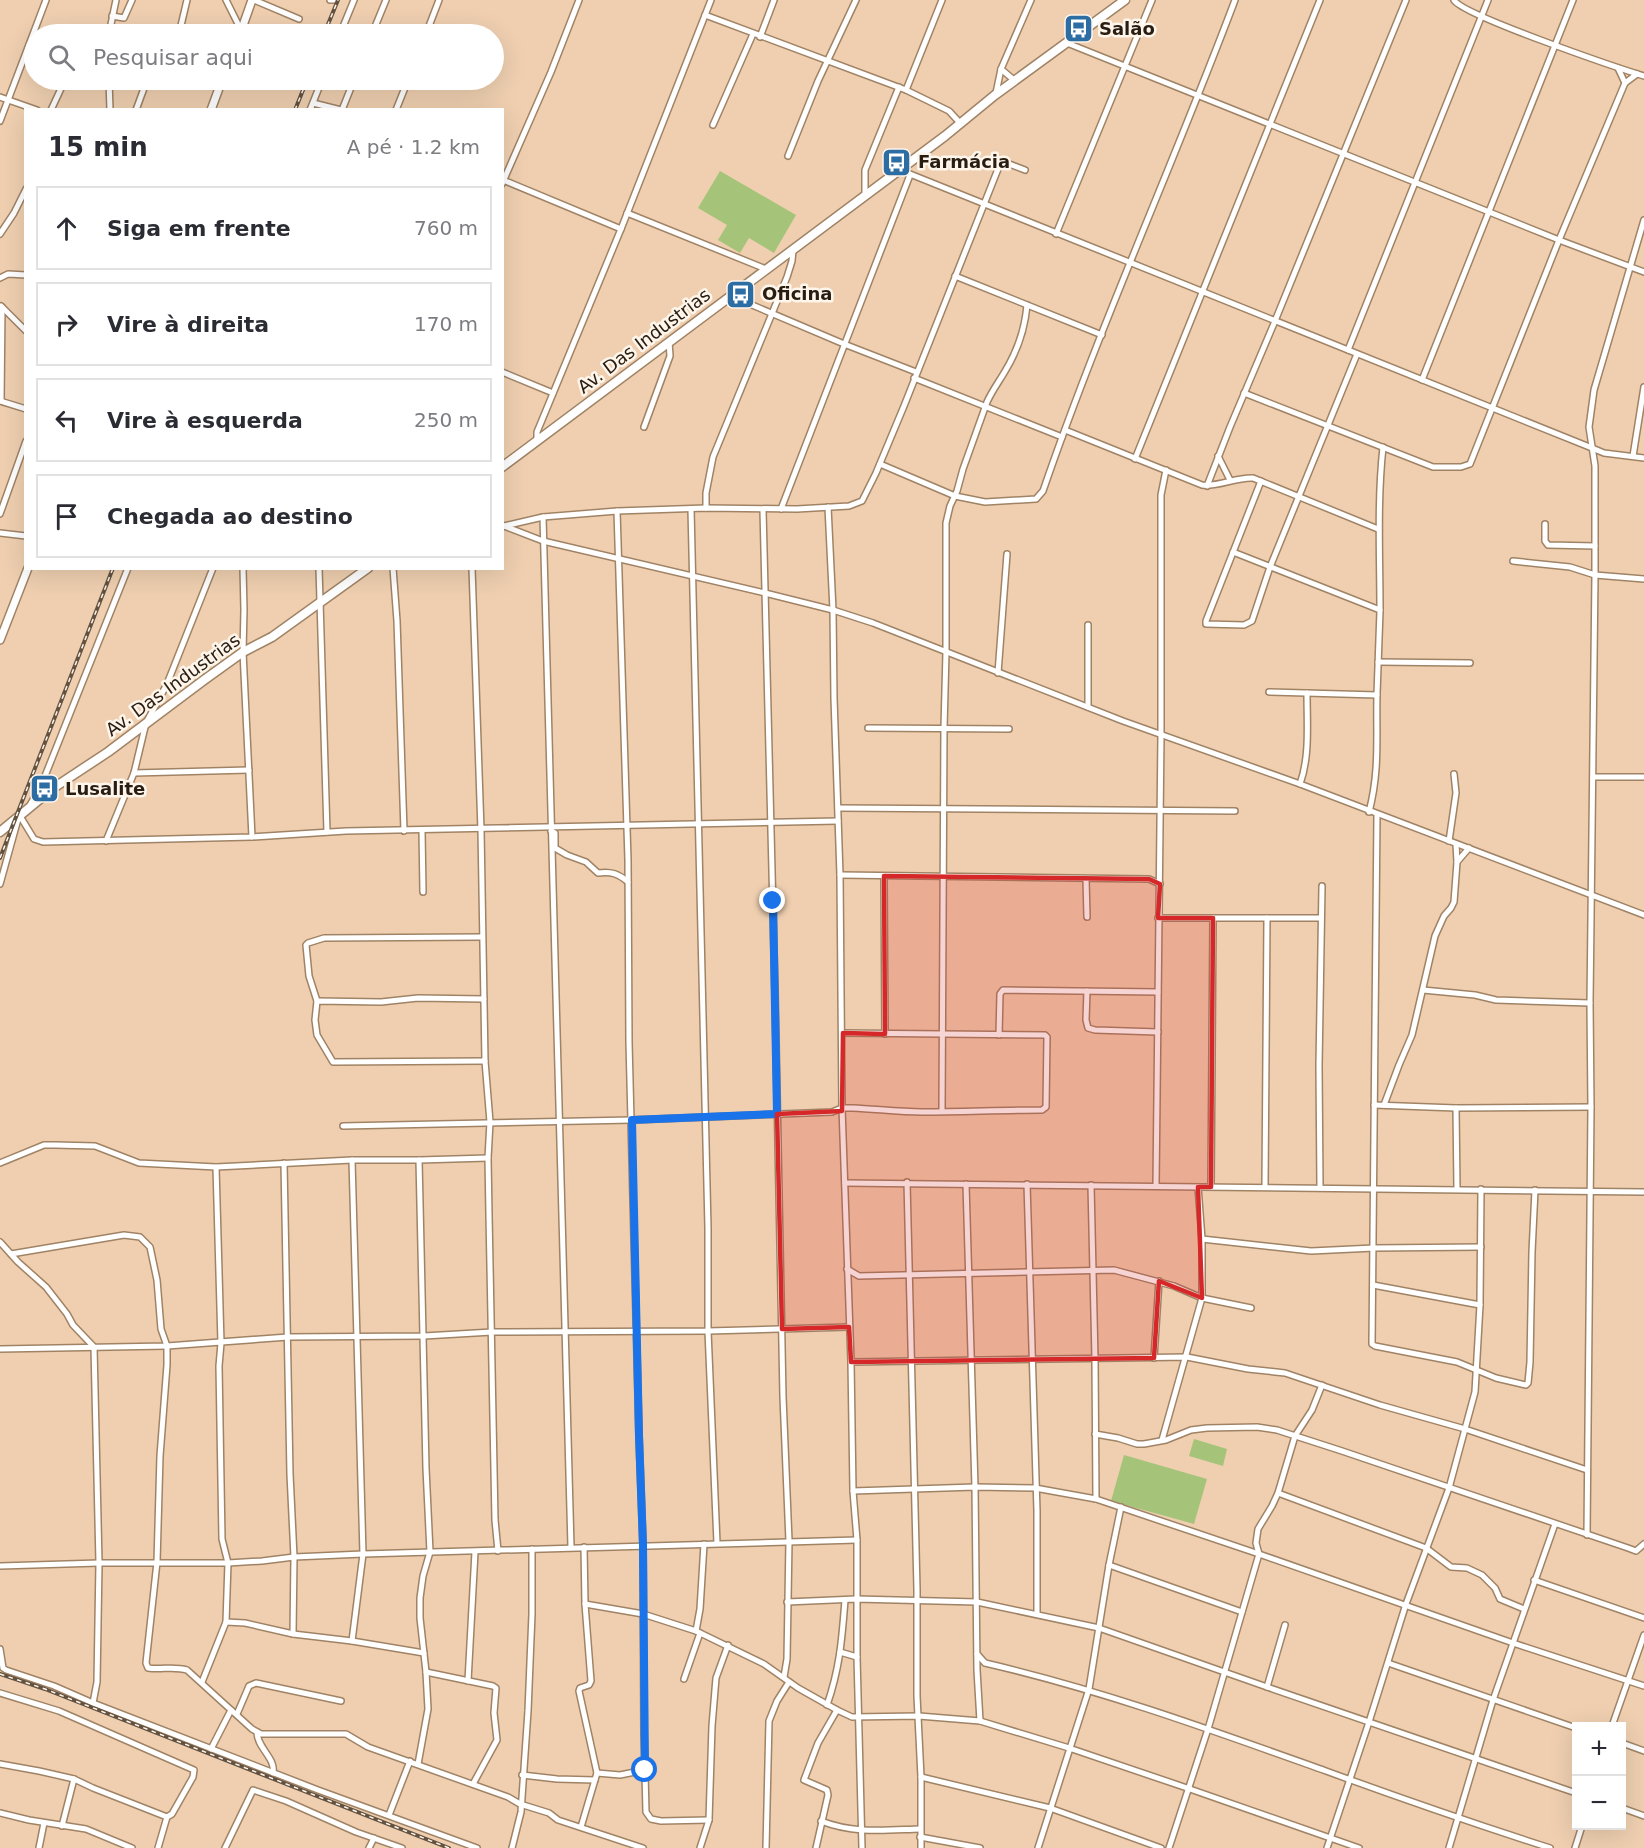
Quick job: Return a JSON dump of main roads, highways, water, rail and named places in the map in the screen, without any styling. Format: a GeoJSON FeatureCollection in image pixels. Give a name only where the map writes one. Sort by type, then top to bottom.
{"type":"FeatureCollection","features":[{"type":"Feature","properties":{"kind":"main road","name":"Av. Das Industrias"},"geometry":{"type":"LineString","coordinates":[[504,466],[961,124],[995,95],[1123,2]]}},
{"type":"Feature","properties":{"kind":"main road","name":"Av. Das Industrias"},"geometry":{"type":"LineString","coordinates":[[0,829],[243,652],[272,637],[365,570]]}},
{"type":"Feature","properties":{"kind":"railway"},"geometry":{"type":"LineString","coordinates":[[328,24],[338,0]]}},
{"type":"Feature","properties":{"kind":"railway"},"geometry":{"type":"LineString","coordinates":[[296,108],[303,90]]}},
{"type":"Feature","properties":{"kind":"railway"},"geometry":{"type":"LineString","coordinates":[[0,858],[112,570]]}},
{"type":"Feature","properties":{"kind":"railway"},"geometry":{"type":"LineString","coordinates":[[0,1674],[45,1689],[449,1848]]}},
{"type":"Feature","properties":{"kind":"place","name":"Salão"},"geometry":{"type":"Point","coordinates":[1078,29]}},
{"type":"Feature","properties":{"kind":"place","name":"Farmácia"},"geometry":{"type":"Point","coordinates":[897,162]}},
{"type":"Feature","properties":{"kind":"place","name":"Oficina"},"geometry":{"type":"Point","coordinates":[741,294]}},
{"type":"Feature","properties":{"kind":"place","name":"Lusalite"},"geometry":{"type":"Point","coordinates":[44,789]}}]}
